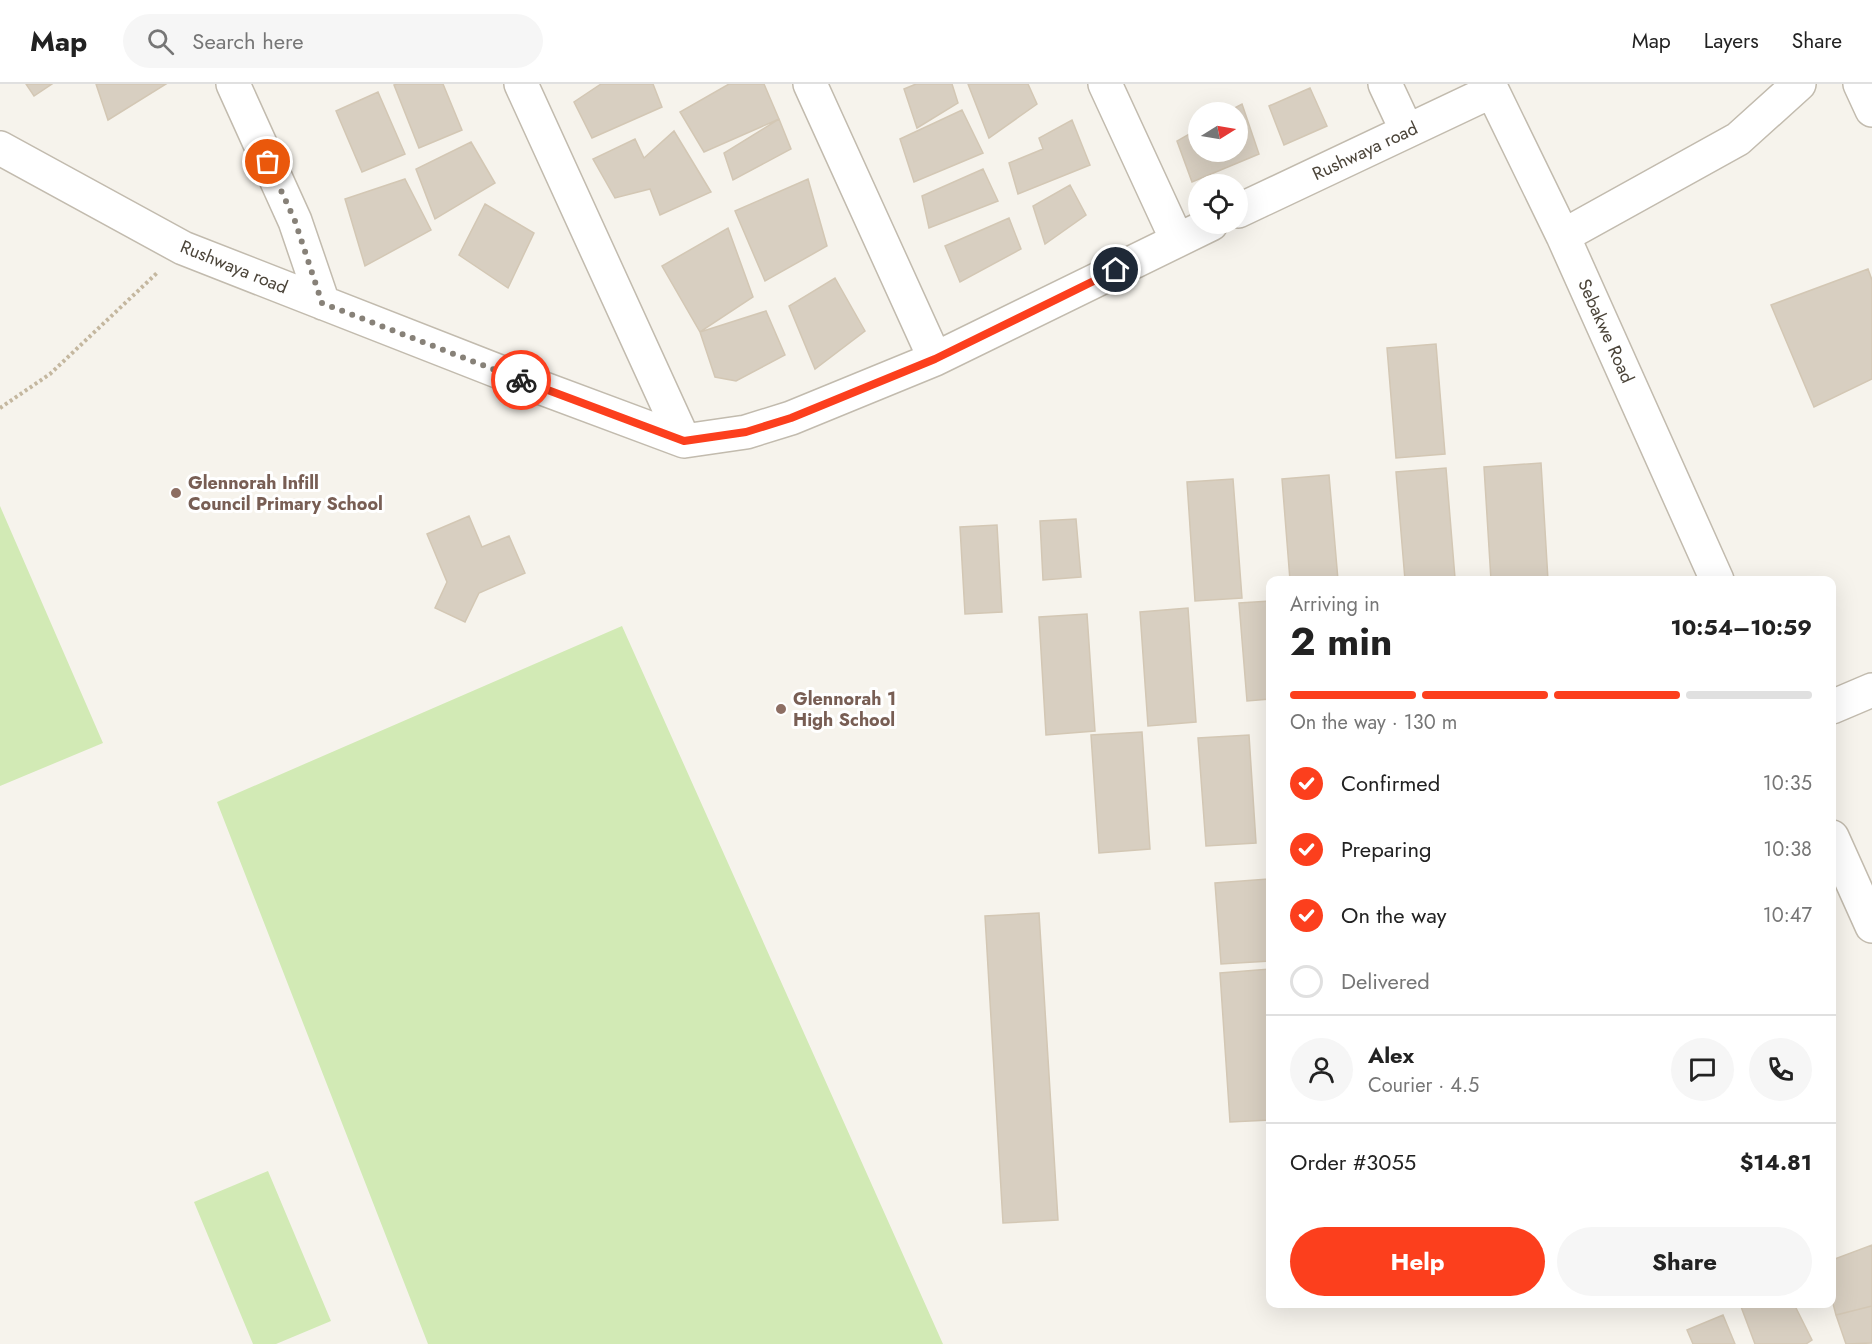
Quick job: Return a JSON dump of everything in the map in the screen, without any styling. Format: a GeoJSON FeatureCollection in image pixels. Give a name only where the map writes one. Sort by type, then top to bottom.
{"type":"FeatureCollection","features":[{"type":"Feature","properties":{"kind":"street"},"geometry":{"type":"LineString","coordinates":[[232,84],[295,221],[322,303]]}},
{"type":"Feature","properties":{"kind":"street"},"geometry":{"type":"LineString","coordinates":[[521,84],[684,441]]}},
{"type":"Feature","properties":{"kind":"street"},"geometry":{"type":"LineString","coordinates":[[810,84],[935,359]]}},
{"type":"Feature","properties":{"kind":"street"},"geometry":{"type":"LineString","coordinates":[[1105,84],[1177,240]]}},
{"type":"Feature","properties":{"kind":"street"},"geometry":{"type":"LineString","coordinates":[[1385,84],[1407,131]]}},
{"type":"Feature","properties":{"kind":"street"},"geometry":{"type":"LineString","coordinates":[[1563,236],[1738,139],[1799,84]]}},
{"type":"Feature","properties":{"kind":"street"},"geometry":{"type":"LineString","coordinates":[[1860,84],[1872,110]]}},
{"type":"Feature","properties":{"kind":"street","name":"Rushwaya road"},"geometry":{"type":"LineString","coordinates":[[1248,206],[1407,131],[1491,88]]}},
{"type":"Feature","properties":{"kind":"street","name":"Sebakwe Road"},"geometry":{"type":"LineString","coordinates":[[1491,88],[1563,236],[1715,576]]}},
{"type":"Feature","properties":{"kind":"street","name":"Rushwaya road"},"geometry":{"type":"LineString","coordinates":[[0,148],[183,248],[512,377],[684,441],[746,432],[791,418],[935,359],[1190,234]]}},
{"type":"Feature","properties":{"kind":"street"},"geometry":{"type":"LineString","coordinates":[[1836,704],[1872,690]]}},
{"type":"Feature","properties":{"kind":"street"},"geometry":{"type":"LineString","coordinates":[[1836,846],[1872,926]]}},
{"type":"Feature","properties":{"kind":"path"},"geometry":{"type":"LineString","coordinates":[[0,408],[50,374],[183,248]]}},
{"type":"Feature","properties":{"kind":"green space"},"geometry":{"type":"Polygon","coordinates":[[[0,506],[103,743],[0,786],[0,506]]]}},
{"type":"Feature","properties":{"kind":"green space"},"geometry":{"type":"Polygon","coordinates":[[[622,626],[943,1344],[428,1344],[217,802],[622,626]]]}},
{"type":"Feature","properties":{"kind":"green space"},"geometry":{"type":"Polygon","coordinates":[[[268,1171],[331,1321],[276,1344],[253,1344],[194,1202],[268,1171]]]}},
{"type":"Feature","properties":{"kind":"building"},"geometry":{"type":"Polygon","coordinates":[[[26,84],[52,84],[34,96],[26,84]]]}},
{"type":"Feature","properties":{"kind":"building"},"geometry":{"type":"Polygon","coordinates":[[[96,84],[166,84],[108,120],[96,84]]]}},
{"type":"Feature","properties":{"kind":"building"},"geometry":{"type":"Polygon","coordinates":[[[443,84],[462,130],[419,148],[394,85],[443,84]]]}},
{"type":"Feature","properties":{"kind":"building"},"geometry":{"type":"Polygon","coordinates":[[[601,84],[653,84],[662,107],[592,138],[574,102],[601,84]]]}},
{"type":"Feature","properties":{"kind":"building"},"geometry":{"type":"Polygon","coordinates":[[[729,84],[764,84],[779,119],[704,152],[680,112],[729,84]]]}},
{"type":"Feature","properties":{"kind":"building"},"geometry":{"type":"Polygon","coordinates":[[[916,84],[952,84],[958,103],[917,128],[904,89],[916,84]]]}},
{"type":"Feature","properties":{"kind":"building"},"geometry":{"type":"Polygon","coordinates":[[[968,84],[1028,84],[1037,104],[989,138],[968,84]]]}},
{"type":"Feature","properties":{"kind":"building"},"geometry":{"type":"Polygon","coordinates":[[[1310,88],[1327,126],[1284,145],[1269,106],[1310,88]]]}},
{"type":"Feature","properties":{"kind":"building"},"geometry":{"type":"Polygon","coordinates":[[[378,92],[405,154],[362,172],[336,111],[378,92]]]}},
{"type":"Feature","properties":{"kind":"building"},"geometry":{"type":"Polygon","coordinates":[[[962,110],[983,153],[914,182],[900,139],[962,110]]]}},
{"type":"Feature","properties":{"kind":"building"},"geometry":{"type":"Polygon","coordinates":[[[779,119],[791,149],[733,180],[724,153],[779,119]]]}},
{"type":"Feature","properties":{"kind":"building"},"geometry":{"type":"Polygon","coordinates":[[[1072,120],[1090,165],[1018,194],[1009,163],[1043,149],[1039,138],[1072,120]]]}},
{"type":"Feature","properties":{"kind":"building"},"geometry":{"type":"Polygon","coordinates":[[[1248,122],[1259,154],[1248,159],[1248,122]]]}},
{"type":"Feature","properties":{"kind":"building"},"geometry":{"type":"Polygon","coordinates":[[[674,131],[711,192],[660,215],[650,189],[615,198],[593,159],[635,139],[644,158],[674,131]]]}},
{"type":"Feature","properties":{"kind":"building"},"geometry":{"type":"Polygon","coordinates":[[[1188,135],[1188,162],[1240,162],[1211,174],[1189,174],[1177,141],[1188,135]]]}},
{"type":"Feature","properties":{"kind":"building"},"geometry":{"type":"Polygon","coordinates":[[[471,142],[495,183],[435,219],[416,169],[471,142]]]}},
{"type":"Feature","properties":{"kind":"building"},"geometry":{"type":"Polygon","coordinates":[[[983,169],[998,201],[929,228],[922,196],[983,169]]]}},
{"type":"Feature","properties":{"kind":"building"},"geometry":{"type":"Polygon","coordinates":[[[405,179],[431,230],[365,266],[345,199],[405,179]]]}},
{"type":"Feature","properties":{"kind":"building"},"geometry":{"type":"Polygon","coordinates":[[[808,179],[827,246],[765,281],[735,211],[808,179]]]}},
{"type":"Feature","properties":{"kind":"building"},"geometry":{"type":"Polygon","coordinates":[[[1070,185],[1086,215],[1045,244],[1033,206],[1070,185]]]}},
{"type":"Feature","properties":{"kind":"building"},"geometry":{"type":"Polygon","coordinates":[[[485,204],[534,233],[508,288],[459,255],[485,204]]]}},
{"type":"Feature","properties":{"kind":"building"},"geometry":{"type":"Polygon","coordinates":[[[1009,218],[1021,249],[960,282],[945,246],[1009,218]]]}},
{"type":"Feature","properties":{"kind":"building"},"geometry":{"type":"Polygon","coordinates":[[[728,228],[753,297],[700,332],[662,266],[728,228]]]}},
{"type":"Feature","properties":{"kind":"building"},"geometry":{"type":"Polygon","coordinates":[[[1868,269],[1872,280],[1872,379],[1814,407],[1771,305],[1868,269]]]}},
{"type":"Feature","properties":{"kind":"building"},"geometry":{"type":"Polygon","coordinates":[[[835,278],[865,331],[815,369],[789,306],[835,278]]]}},
{"type":"Feature","properties":{"kind":"building"},"geometry":{"type":"Polygon","coordinates":[[[766,311],[785,355],[736,381],[715,377],[700,332],[766,311]]]}},
{"type":"Feature","properties":{"kind":"building"},"geometry":{"type":"Polygon","coordinates":[[[1436,344],[1445,454],[1396,458],[1387,348],[1436,344]]]}},
{"type":"Feature","properties":{"kind":"building"},"geometry":{"type":"Polygon","coordinates":[[[1541,463],[1548,576],[1491,576],[1484,467],[1541,463]]]}},
{"type":"Feature","properties":{"kind":"building"},"geometry":{"type":"Polygon","coordinates":[[[1446,468],[1455,576],[1405,576],[1396,472],[1446,468]]]}},
{"type":"Feature","properties":{"kind":"building"},"geometry":{"type":"Polygon","coordinates":[[[1329,475],[1338,576],[1290,576],[1282,479],[1329,475]]]}},
{"type":"Feature","properties":{"kind":"building"},"geometry":{"type":"Polygon","coordinates":[[[1233,479],[1242,598],[1195,601],[1187,482],[1233,479]]]}},
{"type":"Feature","properties":{"kind":"building"},"geometry":{"type":"Polygon","coordinates":[[[469,516],[482,547],[509,536],[525,573],[479,593],[465,622],[435,608],[447,582],[427,534],[469,516]]]}},
{"type":"Feature","properties":{"kind":"building"},"geometry":{"type":"Polygon","coordinates":[[[1076,519],[1081,577],[1043,580],[1040,521],[1076,519]]]}},
{"type":"Feature","properties":{"kind":"building"},"geometry":{"type":"Polygon","coordinates":[[[997,525],[1002,612],[965,614],[960,527],[997,525]]]}},
{"type":"Feature","properties":{"kind":"building"},"geometry":{"type":"Polygon","coordinates":[[[1266,601],[1266,699],[1247,701],[1239,603],[1266,601]]]}},
{"type":"Feature","properties":{"kind":"building"},"geometry":{"type":"Polygon","coordinates":[[[1188,608],[1196,722],[1148,726],[1140,612],[1188,608]]]}},
{"type":"Feature","properties":{"kind":"building"},"geometry":{"type":"Polygon","coordinates":[[[1087,614],[1095,731],[1046,735],[1039,617],[1087,614]]]}},
{"type":"Feature","properties":{"kind":"building"},"geometry":{"type":"Polygon","coordinates":[[[1142,732],[1150,849],[1099,853],[1091,735],[1142,732]]]}},
{"type":"Feature","properties":{"kind":"building"},"geometry":{"type":"Polygon","coordinates":[[[1249,735],[1256,843],[1206,846],[1198,738],[1249,735]]]}},
{"type":"Feature","properties":{"kind":"building"},"geometry":{"type":"Polygon","coordinates":[[[1266,879],[1266,961],[1221,964],[1215,883],[1266,879]]]}},
{"type":"Feature","properties":{"kind":"building"},"geometry":{"type":"Polygon","coordinates":[[[1039,913],[1058,1220],[1003,1223],[985,916],[1039,913]]]}},
{"type":"Feature","properties":{"kind":"building"},"geometry":{"type":"Polygon","coordinates":[[[1266,969],[1266,1120],[1230,1122],[1220,973],[1266,969]]]}},
{"type":"Feature","properties":{"kind":"building"},"geometry":{"type":"Polygon","coordinates":[[[1872,1245],[1872,1306],[1836,1315],[1834,1308],[1836,1308],[1836,1258],[1872,1245]]]}},
{"type":"Feature","properties":{"kind":"building"},"geometry":{"type":"Polygon","coordinates":[[[1872,1306],[1872,1343],[1846,1344],[1836,1315],[1872,1306]]]}},
{"type":"Feature","properties":{"kind":"building"},"geometry":{"type":"Polygon","coordinates":[[[1742,1308],[1796,1308],[1812,1340],[1806,1344],[1755,1344],[1742,1308]]]}},
{"type":"Feature","properties":{"kind":"building"},"geometry":{"type":"Polygon","coordinates":[[[1723,1315],[1735,1344],[1693,1344],[1687,1330],[1723,1315]]]}},
{"type":"Feature","properties":{"kind":"way so far"},"geometry":{"type":"LineString","coordinates":[[268,162],[295,221],[322,303],[521,380]]}},
{"type":"Feature","properties":{"kind":"place","name":"Glennorah Infill Council Primary School"},"geometry":{"type":"Point","coordinates":[176,493]}},
{"type":"Feature","properties":{"kind":"place","name":"Glennorah 1 High School"},"geometry":{"type":"Point","coordinates":[781,709]}},
{"type":"Feature","properties":{"kind":"route"},"geometry":{"type":"LineString","coordinates":[[521,380],[684,441],[746,432],[791,418],[935,359],[1116,270]]}}]}
